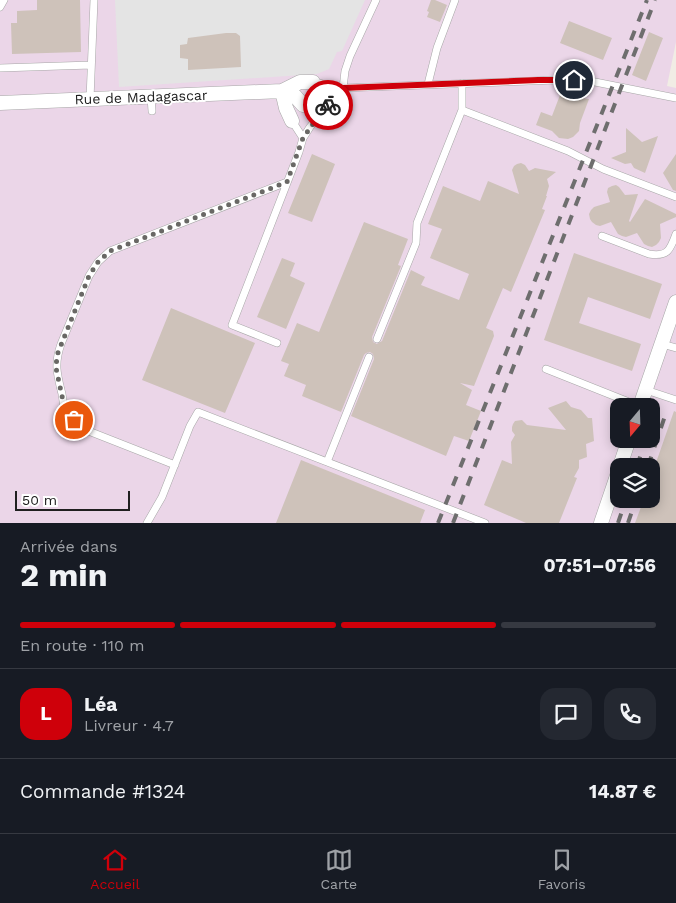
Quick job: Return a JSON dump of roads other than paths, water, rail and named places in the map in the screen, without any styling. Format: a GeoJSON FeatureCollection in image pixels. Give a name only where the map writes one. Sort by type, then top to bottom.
{"type":"FeatureCollection","features":[{"type":"Feature","properties":{"kind":"street","name":"Rue de Madagascar"},"geometry":{"type":"LineString","coordinates":[[0,102],[282,91],[300,82],[313,82]]}},
{"type":"Feature","properties":{"kind":"street"},"geometry":{"type":"LineString","coordinates":[[282,91],[295,96],[303,105]]}},
{"type":"Feature","properties":{"kind":"street"},"geometry":{"type":"LineString","coordinates":[[282,91],[286,108],[292,121]]}},
{"type":"Feature","properties":{"kind":"street"},"geometry":{"type":"LineString","coordinates":[[643,398],[676,302]]}},
{"type":"Feature","properties":{"kind":"street"},"geometry":{"type":"LineString","coordinates":[[601,523],[610,496]]}},
{"type":"Feature","properties":{"kind":"lane"},"geometry":{"type":"LineString","coordinates":[[0,7],[4,0]]}},
{"type":"Feature","properties":{"kind":"lane"},"geometry":{"type":"LineString","coordinates":[[90,99],[94,0]]}},
{"type":"Feature","properties":{"kind":"lane"},"geometry":{"type":"LineString","coordinates":[[277,343],[232,325],[303,138],[343,88],[345,70],[350,56],[376,0]]}},
{"type":"Feature","properties":{"kind":"lane"},"geometry":{"type":"LineString","coordinates":[[428,84],[455,0]]}},
{"type":"Feature","properties":{"kind":"lane"},"geometry":{"type":"LineString","coordinates":[[0,68],[91,65]]}},
{"type":"Feature","properties":{"kind":"lane"},"geometry":{"type":"LineString","coordinates":[[313,82],[343,88],[558,80],[590,81],[676,98]]}},
{"type":"Feature","properties":{"kind":"lane"},"geometry":{"type":"LineString","coordinates":[[377,339],[416,243],[417,223],[462,110],[462,83]]}},
{"type":"Feature","properties":{"kind":"lane"},"geometry":{"type":"LineString","coordinates":[[151,97],[152,111]]}},
{"type":"Feature","properties":{"kind":"lane"},"geometry":{"type":"LineString","coordinates":[[303,105],[318,117]]}},
{"type":"Feature","properties":{"kind":"lane"},"geometry":{"type":"LineString","coordinates":[[462,110],[568,151],[603,169],[676,197]]}},
{"type":"Feature","properties":{"kind":"lane"},"geometry":{"type":"LineString","coordinates":[[292,121],[303,138]]}},
{"type":"Feature","properties":{"kind":"lane"},"geometry":{"type":"LineString","coordinates":[[174,465],[91,432],[74,420],[65,410],[56,368],[57,355],[61,344],[89,276],[98,262],[110,251],[287,182]]}},
{"type":"Feature","properties":{"kind":"lane"},"geometry":{"type":"LineString","coordinates":[[602,236],[649,254],[662,255],[672,244],[676,234]]}},
{"type":"Feature","properties":{"kind":"lane"},"geometry":{"type":"LineString","coordinates":[[662,344],[676,348]]}},
{"type":"Feature","properties":{"kind":"lane"},"geometry":{"type":"LineString","coordinates":[[327,462],[369,357]]}},
{"type":"Feature","properties":{"kind":"lane"},"geometry":{"type":"LineString","coordinates":[[546,369],[620,398]]}},
{"type":"Feature","properties":{"kind":"lane"},"geometry":{"type":"LineString","coordinates":[[646,390],[676,400]]}},
{"type":"Feature","properties":{"kind":"lane"},"geometry":{"type":"LineString","coordinates":[[147,523],[162,497],[190,426],[198,412],[485,523]]}},
{"type":"Feature","properties":{"kind":"railway"},"geometry":{"type":"LineString","coordinates":[[438,523],[647,0]]}},
{"type":"Feature","properties":{"kind":"railway"},"geometry":{"type":"LineString","coordinates":[[453,523],[655,0]]}},
{"type":"Feature","properties":{"kind":"railway"},"geometry":{"type":"LineString","coordinates":[[651,458],[666,413]]}},
{"type":"Feature","properties":{"kind":"railway"},"geometry":{"type":"LineString","coordinates":[[640,458],[643,448]]}},
{"type":"Feature","properties":{"kind":"railway"},"geometry":{"type":"LineString","coordinates":[[618,523],[623,508]]}},
{"type":"Feature","properties":{"kind":"railway"},"geometry":{"type":"LineString","coordinates":[[628,523],[633,508]]}}]}
